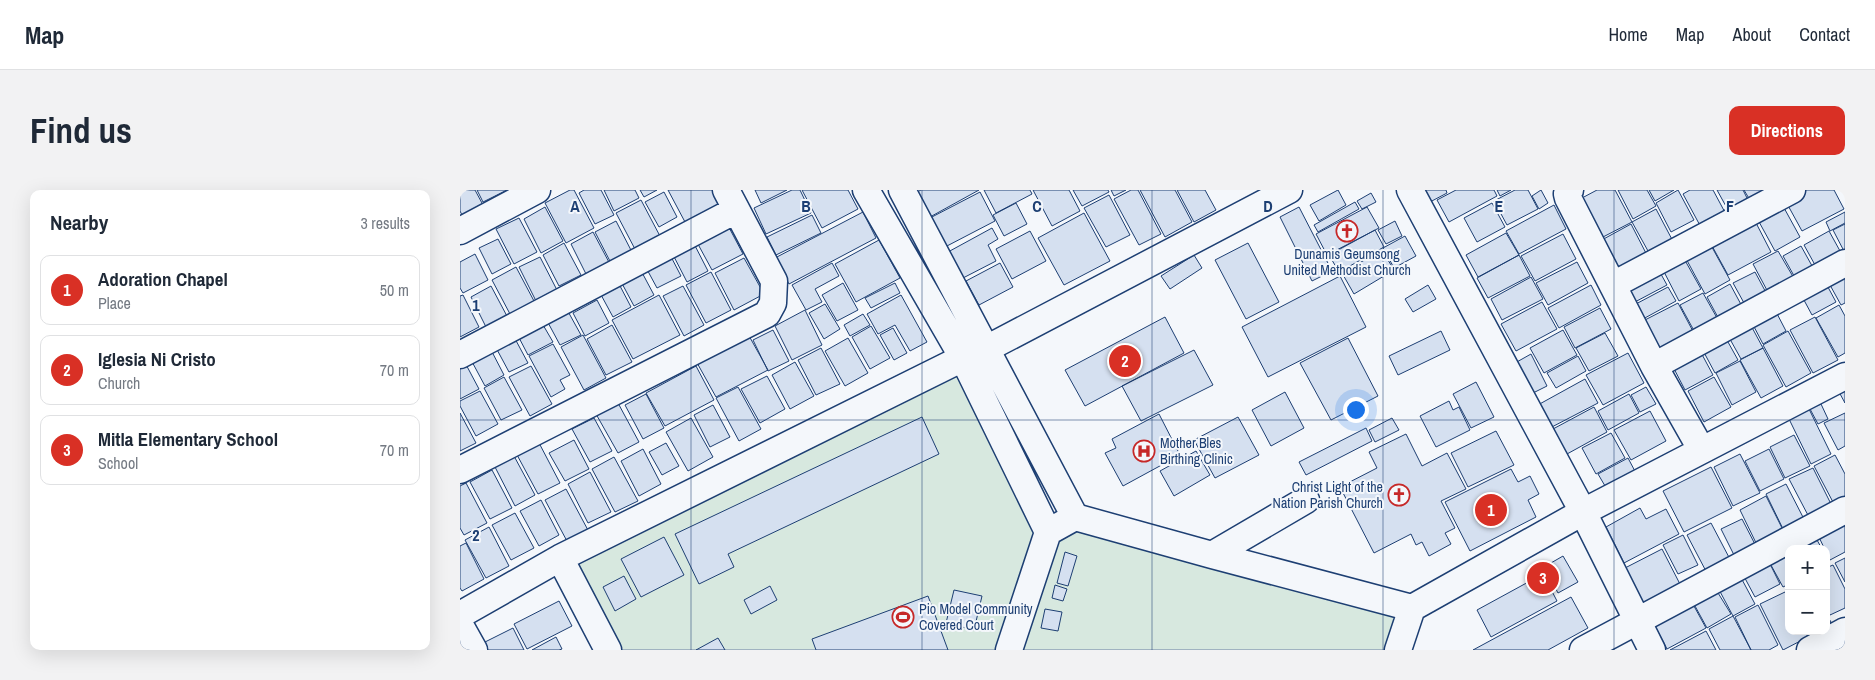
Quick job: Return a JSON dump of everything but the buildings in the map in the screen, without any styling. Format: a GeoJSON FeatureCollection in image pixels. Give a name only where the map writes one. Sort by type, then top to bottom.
{"type":"FeatureCollection","features":[{"type":"Feature","properties":{"kind":"street"},"geometry":{"type":"LineString","coordinates":[[460,231],[537,190]]}},
{"type":"Feature","properties":{"kind":"street"},"geometry":{"type":"LineString","coordinates":[[866,190],[974,354],[1075,517],[1412,608]]}},
{"type":"Feature","properties":{"kind":"street"},"geometry":{"type":"LineString","coordinates":[[902,190],[974,354],[1048,532],[1009,650]]}},
{"type":"Feature","properties":{"kind":"street"},"geometry":{"type":"LineString","coordinates":[[460,615],[560,558],[974,354],[1288,190]]}},
{"type":"Feature","properties":{"kind":"street"},"geometry":{"type":"LineString","coordinates":[[1410,190],[1583,512],[1652,650]]}},
{"type":"Feature","properties":{"kind":"street"},"geometry":{"type":"LineString","coordinates":[[1570,190],[1567,194],[1568,198],[1654,366],[1701,449]]}},
{"type":"Feature","properties":{"kind":"street"},"geometry":{"type":"LineString","coordinates":[[1613,286],[1792,190]]}},
{"type":"Feature","properties":{"kind":"street"},"geometry":{"type":"LineString","coordinates":[[460,355],[731,200],[774,281],[773,303],[767,314],[460,470]]}},
{"type":"Feature","properties":{"kind":"street"},"geometry":{"type":"LineString","coordinates":[[1654,366],[1845,263]]}},
{"type":"Feature","properties":{"kind":"street"},"geometry":{"type":"LineString","coordinates":[[1398,650],[1412,608],[1583,512],[1701,449],[1845,376]]}},
{"type":"Feature","properties":{"kind":"street"},"geometry":{"type":"LineString","coordinates":[[1212,555],[1306,500]]}},
{"type":"Feature","properties":{"kind":"street"},"geometry":{"type":"LineString","coordinates":[[1583,650],[1845,510]]}},
{"type":"Feature","properties":{"kind":"street"},"geometry":{"type":"LineString","coordinates":[[1048,532],[1075,517]]}},
{"type":"Feature","properties":{"kind":"street"},"geometry":{"type":"LineString","coordinates":[[560,558],[608,650]]}},
{"type":"Feature","properties":{"kind":"street"},"geometry":{"type":"LineString","coordinates":[[460,625],[474,650]]}},
{"type":"Feature","properties":{"kind":"street"},"geometry":{"type":"LineString","coordinates":[[1810,650],[1845,631]]}},
{"type":"Feature","properties":{"kind":"shaded area"},"geometry":{"type":"Polygon","coordinates":[[[963,358],[1048,532],[1075,517],[1412,608],[1398,650],[608,650],[560,558],[963,358]]]}},
{"type":"Feature","properties":{"kind":"place","name":"Dunamis Geumsong United Methodist Church"},"geometry":{"type":"Point","coordinates":[1347,231]}},
{"type":"Feature","properties":{"kind":"place","name":"Iglesia Ni Cristo"},"geometry":{"type":"Point","coordinates":[1125,361]}},
{"type":"Feature","properties":{"kind":"place","name":"Mother Bles Birthing Clinic"},"geometry":{"type":"Point","coordinates":[1144,451]}},
{"type":"Feature","properties":{"kind":"place","name":"Christ Light of the Nation Parish Church"},"geometry":{"type":"Point","coordinates":[1399,495]}},
{"type":"Feature","properties":{"kind":"place","name":"Adoration Chapel"},"geometry":{"type":"Point","coordinates":[1491,510]}},
{"type":"Feature","properties":{"kind":"place","name":"Mitla Elementary School"},"geometry":{"type":"Point","coordinates":[1543,578]}},
{"type":"Feature","properties":{"kind":"place","name":"Pio Model Community Covered Court"},"geometry":{"type":"Point","coordinates":[903,617]}}]}
